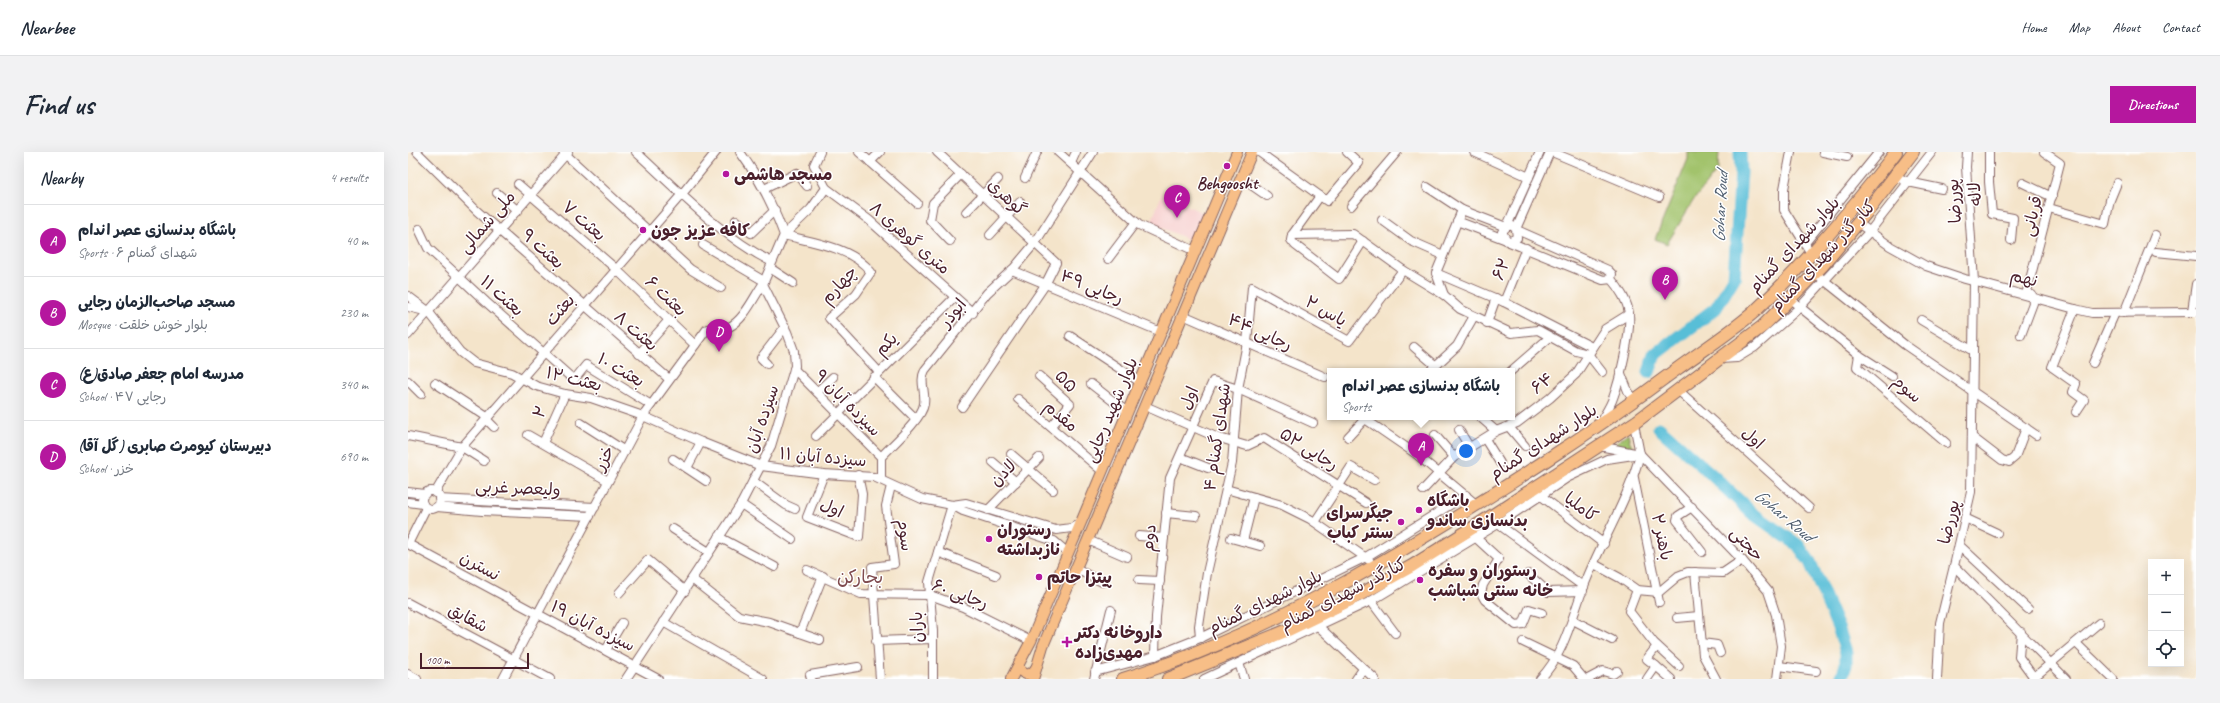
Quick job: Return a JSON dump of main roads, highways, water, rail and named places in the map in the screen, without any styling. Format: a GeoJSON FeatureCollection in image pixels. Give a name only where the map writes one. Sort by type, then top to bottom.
{"type":"FeatureCollection","features":[{"type":"Feature","properties":{"kind":"highway","name":"بلوار شهدای گمنام"},"geometry":{"type":"LineString","coordinates":[[1123,679],[1154,669],[1216,645],[1266,622],[1376,566],[1477,505],[1598,427],[1752,314],[1808,259],[1896,152]]}},
{"type":"Feature","properties":{"kind":"highway","name":"بلوار شهدای گمنام"},"geometry":{"type":"LineString","coordinates":[[1168,679],[1264,640],[1352,598],[1412,566],[1519,504],[1598,446],[1634,424],[1763,326],[1815,273],[1858,222],[1913,152]]}},
{"type":"Feature","properties":{"kind":"highway"},"geometry":{"type":"LineString","coordinates":[[1808,259],[1815,273]]}},
{"type":"Feature","properties":{"kind":"main road","name":"بلوار شهید رجایی"},"geometry":{"type":"LineString","coordinates":[[1011,679],[1031,641],[1237,152]]}},
{"type":"Feature","properties":{"kind":"main road","name":"بلوار شهید رجایی"},"geometry":{"type":"LineString","coordinates":[[1033,679],[1043,646],[1252,152]]}},
{"type":"Feature","properties":{"kind":"main road"},"geometry":{"type":"LineString","coordinates":[[1019,663],[1018,669],[1022,673],[1033,673],[1036,668]]}},
{"type":"Feature","properties":{"kind":"waterway","name":"Gohar Roud"},"geometry":{"type":"LineString","coordinates":[[1649,372],[1655,355],[1716,308],[1734,278],[1741,172],[1740,152]]}},
{"type":"Feature","properties":{"kind":"waterway","name":"Gohar Roud"},"geometry":{"type":"LineString","coordinates":[[1659,428],[1752,513],[1798,545],[1810,562],[1839,630],[1846,652],[1846,665],[1841,679]]}},
{"type":"Feature","properties":{"kind":"place","name":"Behgoosht"},"geometry":{"type":"Point","coordinates":[1227,166]}},
{"type":"Feature","properties":{"kind":"place","name":"مسجد هاشمی"},"geometry":{"type":"Point","coordinates":[726,174]}},
{"type":"Feature","properties":{"kind":"place","name":"مدرسه امام جعفر صادق(ع)"},"geometry":{"type":"Point","coordinates":[1177,218]}},
{"type":"Feature","properties":{"kind":"place","name":"کافه عزیز جون"},"geometry":{"type":"Point","coordinates":[643,230]}},
{"type":"Feature","properties":{"kind":"place","name":"مسجد صاحب‌الزمان رجایی"},"geometry":{"type":"Point","coordinates":[1665,300]}},
{"type":"Feature","properties":{"kind":"place","name":"دبیرستان کیومرث صابری (گل آقا)"},"geometry":{"type":"Point","coordinates":[719,352]}},
{"type":"Feature","properties":{"kind":"place","name":"باشگاه بدنسازی عصر اندام"},"geometry":{"type":"Point","coordinates":[1421,466]}},
{"type":"Feature","properties":{"kind":"place","name":"باشگاه بدنسازی ساندو"},"geometry":{"type":"Point","coordinates":[1419,510]}},
{"type":"Feature","properties":{"kind":"place","name":"جیگرسرای سنتر کباب"},"geometry":{"type":"Point","coordinates":[1401,522]}},
{"type":"Feature","properties":{"kind":"place","name":"رستوران نازبداشته"},"geometry":{"type":"Point","coordinates":[989,539]}},
{"type":"Feature","properties":{"kind":"place","name":"پیتزا حاتم"},"geometry":{"type":"Point","coordinates":[1039,577]}},
{"type":"Feature","properties":{"kind":"place","name":"رستوران و سفره خانه سنتی شباشب"},"geometry":{"type":"Point","coordinates":[1420,580]}},
{"type":"Feature","properties":{"kind":"place","name":"داروخانه دکتر مهدی‌زاده"},"geometry":{"type":"Point","coordinates":[1067,642]}},
{"type":"Feature","properties":{"kind":"district","name":"بجارکن"},"geometry":{"type":"Point","coordinates":[860,577]}}]}
